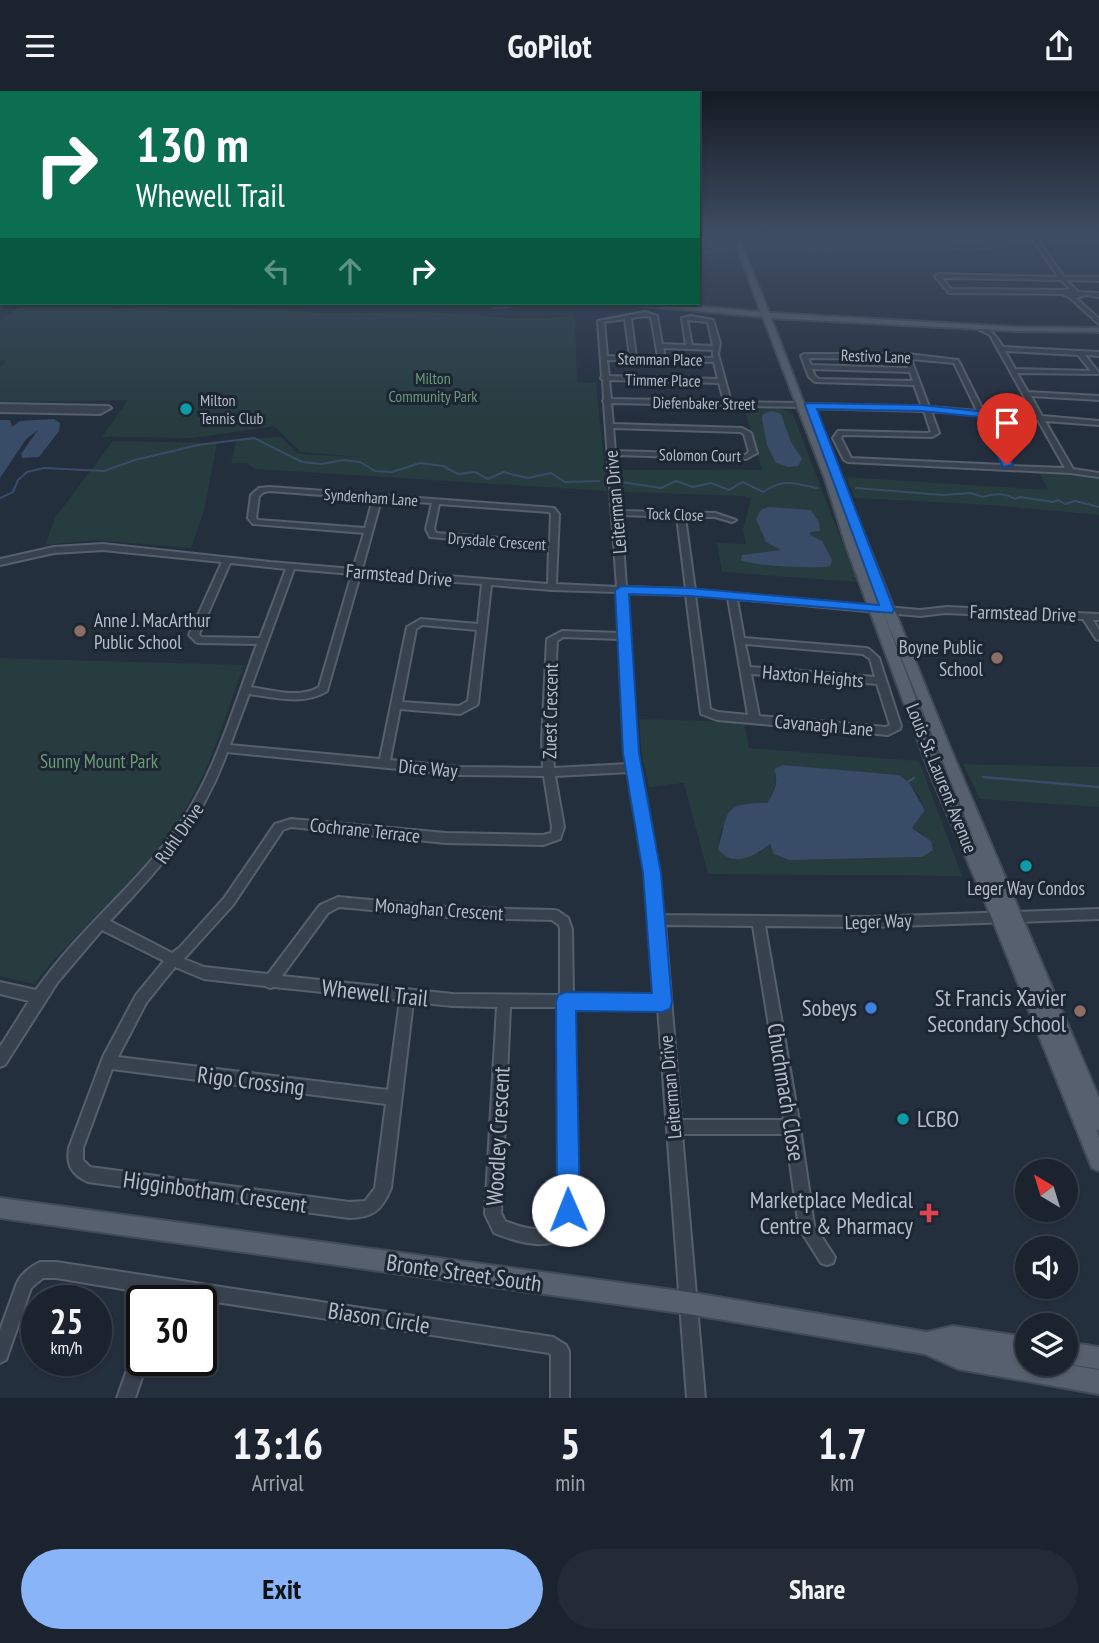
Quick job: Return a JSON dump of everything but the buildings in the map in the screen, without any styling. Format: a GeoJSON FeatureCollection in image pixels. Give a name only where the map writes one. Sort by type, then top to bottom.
{"type":"FeatureCollection","features":[{"type":"Feature","properties":{"kind":"main road","name":"Louis St. Laurent Avenue"},"geometry":{"type":"LineString","coordinates":[[763,296],[881,607],[956,783],[1099,1161]]}},
{"type":"Feature","properties":{"kind":"main road"},"geometry":{"type":"LineString","coordinates":[[658,305],[1099,332]]}},
{"type":"Feature","properties":{"kind":"main road"},"geometry":{"type":"LineString","coordinates":[[769,313],[1020,328]]}},
{"type":"Feature","properties":{"kind":"main road","name":"Louis St. Laurent Avenue"},"geometry":{"type":"LineString","coordinates":[[1006,916],[1099,1121]]}},
{"type":"Feature","properties":{"kind":"main road","name":"Bronte Street South"},"geometry":{"type":"LineString","coordinates":[[0,1208],[688,1303],[928,1343],[958,1358],[1099,1382]]}},
{"type":"Feature","properties":{"kind":"main road","name":"Bronte Street South"},"geometry":{"type":"LineString","coordinates":[[928,1343],[953,1337],[1015,1345]]}},
{"type":"Feature","properties":{"kind":"main road"},"geometry":{"type":"LineString","coordinates":[[1078,1355],[1099,1358]]}},
{"type":"Feature","properties":{"kind":"street"},"geometry":{"type":"LineString","coordinates":[[1076,296],[1099,322]]}},
{"type":"Feature","properties":{"kind":"street"},"geometry":{"type":"LineString","coordinates":[[633,358],[628,317],[648,314],[655,316],[662,359]]}},
{"type":"Feature","properties":{"kind":"street","name":"Leiterman Drive"},"geometry":{"type":"LineString","coordinates":[[628,317],[601,321],[604,378],[617,513],[633,768],[648,844],[658,920],[662,1002],[696,1398]]}},
{"type":"Feature","properties":{"kind":"street"},"geometry":{"type":"LineString","coordinates":[[689,347],[683,320],[688,318],[712,322],[717,348],[716,360],[727,404]]}},
{"type":"Feature","properties":{"kind":"street"},"geometry":{"type":"LineString","coordinates":[[978,327],[992,334],[1070,471]]}},
{"type":"Feature","properties":{"kind":"street"},"geometry":{"type":"LineString","coordinates":[[992,334],[1000,328]]}},
{"type":"Feature","properties":{"kind":"street"},"geometry":{"type":"LineString","coordinates":[[660,346],[717,348]]}},
{"type":"Feature","properties":{"kind":"street"},"geometry":{"type":"LineString","coordinates":[[1001,349],[1099,354]]}},
{"type":"Feature","properties":{"kind":"street"},"geometry":{"type":"LineString","coordinates":[[1014,371],[1096,373],[1080,353]]}},
{"type":"Feature","properties":{"kind":"street","name":"Restivo Lane"},"geometry":{"type":"LineString","coordinates":[[917,383],[820,381],[813,378],[804,358],[809,354],[951,359],[958,363],[1009,469]]}},
{"type":"Feature","properties":{"kind":"street"},"geometry":{"type":"LineString","coordinates":[[906,356],[936,432],[841,433],[837,438],[844,457],[855,462],[1070,471],[1099,475]]}},
{"type":"Feature","properties":{"kind":"street","name":"Stemman Place"},"geometry":{"type":"LineString","coordinates":[[603,358],[716,360]]}},
{"type":"Feature","properties":{"kind":"street"},"geometry":{"type":"LineString","coordinates":[[808,367],[912,370]]}},
{"type":"Feature","properties":{"kind":"street","name":"Timmer Place"},"geometry":{"type":"LineString","coordinates":[[604,378],[722,381]]}},
{"type":"Feature","properties":{"kind":"street"},"geometry":{"type":"LineString","coordinates":[[1027,394],[1099,398]]}},
{"type":"Feature","properties":{"kind":"street","name":"Diefenbaker Street"},"geometry":{"type":"LineString","coordinates":[[606,401],[927,409],[1099,423]]}},
{"type":"Feature","properties":{"kind":"street"},"geometry":{"type":"LineString","coordinates":[[0,408],[108,408],[100,412],[0,408]]}},
{"type":"Feature","properties":{"kind":"street","name":"Solomon Court"},"geometry":{"type":"LineString","coordinates":[[609,426],[739,429],[747,433],[753,454],[747,457],[611,453]]}},
{"type":"Feature","properties":{"kind":"street","name":"Syndenham Lane"},"geometry":{"type":"LineString","coordinates":[[368,531],[256,522],[252,518],[255,495],[266,489],[551,510],[555,514],[552,587]]}},
{"type":"Feature","properties":{"kind":"street"},"geometry":{"type":"LineString","coordinates":[[245,691],[307,697],[319,693],[324,685],[378,497]]}},
{"type":"Feature","properties":{"kind":"street","name":"Drysdale Crescent"},"geometry":{"type":"LineString","coordinates":[[436,501],[430,529],[433,535],[554,545]]}},
{"type":"Feature","properties":{"kind":"street","name":"Tock Close"},"geometry":{"type":"LineString","coordinates":[[617,513],[715,515],[732,520]]}},
{"type":"Feature","properties":{"kind":"street"},"geometry":{"type":"LineString","coordinates":[[681,515],[690,592]]}},
{"type":"Feature","properties":{"kind":"street","name":"Farmstead Drive"},"geometry":{"type":"LineString","coordinates":[[0,562],[45,551],[86,547],[356,572],[552,587],[690,592],[881,607],[920,613],[947,610],[1099,617]]}},
{"type":"Feature","properties":{"kind":"street"},"geometry":{"type":"LineString","coordinates":[[227,560],[194,635],[199,640],[263,641]]}},
{"type":"Feature","properties":{"kind":"street","name":"Ruhl Drive"},"geometry":{"type":"LineString","coordinates":[[0,1061],[60,968],[158,864],[199,807],[224,748],[291,566]]}},
{"type":"Feature","properties":{"kind":"street"},"geometry":{"type":"LineString","coordinates":[[396,705],[460,710],[470,706],[487,582]]}},
{"type":"Feature","properties":{"kind":"street","name":"Cavanagh Lane"},"geometry":{"type":"LineString","coordinates":[[690,592],[705,711],[717,716],[888,731],[897,723],[874,658],[866,651],[740,641]]}},
{"type":"Feature","properties":{"kind":"street"},"geometry":{"type":"LineString","coordinates":[[732,596],[754,719]]}},
{"type":"Feature","properties":{"kind":"street"},"geometry":{"type":"LineString","coordinates":[[1086,616],[1099,637]]}},
{"type":"Feature","properties":{"kind":"street"},"geometry":{"type":"LineString","coordinates":[[384,764],[412,627],[421,622],[481,627]]}},
{"type":"Feature","properties":{"kind":"street","name":"Zuest Crescent"},"geometry":{"type":"LineString","coordinates":[[549,772],[547,740],[552,639],[562,634],[624,636]]}},
{"type":"Feature","properties":{"kind":"street","name":"Haxton Heights"},"geometry":{"type":"LineString","coordinates":[[745,670],[882,681]]}},
{"type":"Feature","properties":{"kind":"street","name":"Dice Way"},"geometry":{"type":"LineString","coordinates":[[224,748],[458,771],[549,772],[633,768]]}},
{"type":"Feature","properties":{"kind":"street","name":"Cochrane Terrace"},"geometry":{"type":"LineString","coordinates":[[173,960],[185,951],[229,901],[279,827],[284,824],[446,838],[549,839],[555,836],[558,827],[549,772]]}},
{"type":"Feature","properties":{"kind":"street","name":"Monaghan Crescent"},"geometry":{"type":"LineString","coordinates":[[270,982],[324,909],[338,902],[459,913],[554,915],[560,918],[566,929],[566,1002]]}},
{"type":"Feature","properties":{"kind":"street","name":"Leger Way"},"geometry":{"type":"LineString","coordinates":[[658,920],[869,922],[1099,914]]}},
{"type":"Feature","properties":{"kind":"street","name":"Chuchmach Close"},"geometry":{"type":"LineString","coordinates":[[758,922],[793,1127],[807,1228],[827,1257]]}},
{"type":"Feature","properties":{"kind":"street","name":"Whewell Trail"},"geometry":{"type":"LineString","coordinates":[[101,923],[204,973],[407,996],[504,1001],[662,1002]]}},
{"type":"Feature","properties":{"kind":"street","name":"Higginbotham Crescent"},"geometry":{"type":"LineString","coordinates":[[173,960],[141,999],[108,1062],[74,1158],[79,1170],[88,1174],[349,1210],[363,1211],[373,1207],[380,1199],[407,996]]}},
{"type":"Feature","properties":{"kind":"street"},"geometry":{"type":"LineString","coordinates":[[0,988],[39,997]]}},
{"type":"Feature","properties":{"kind":"street","name":"Woodley Crescent"},"geometry":{"type":"LineString","coordinates":[[504,1001],[493,1214],[500,1227],[543,1237],[562,1230],[568,1220],[566,1002]]}},
{"type":"Feature","properties":{"kind":"street","name":"Rigo Crossing"},"geometry":{"type":"LineString","coordinates":[[108,1062],[395,1098]]}},
{"type":"Feature","properties":{"kind":"street"},"geometry":{"type":"LineString","coordinates":[[674,1127],[793,1127]]}},
{"type":"Feature","properties":{"kind":"street","name":"Biason Circle"},"geometry":{"type":"LineString","coordinates":[[0,1354],[25,1283],[40,1270],[57,1270],[126,1285]]}},
{"type":"Feature","properties":{"kind":"street","name":"Biason Circle"},"geometry":{"type":"LineString","coordinates":[[217,1300],[553,1345],[560,1351],[560,1398]]}},
{"type":"Feature","properties":{"kind":"street"},"geometry":{"type":"LineString","coordinates":[[125,1398],[133,1376]]}},
{"type":"Feature","properties":{"kind":"green space","name":"Milton Community Park"},"geometry":{"type":"Polygon","coordinates":[[[8,305],[110,305],[115,309],[150,305],[326,313],[427,312],[528,319],[575,316],[577,382],[596,383],[607,491],[256,469],[247,463],[231,463],[237,439],[281,437],[296,452],[302,454],[372,458],[301,452],[274,426],[193,438],[102,437],[128,400],[0,402],[0,367],[6,361],[0,360],[0,321],[21,306],[8,305]]]}},
{"type":"Feature","properties":{"kind":"green space"},"geometry":{"type":"Polygon","coordinates":[[[744,407],[779,408],[793,414],[857,582],[722,572],[717,543],[746,544],[743,530],[751,499],[743,496],[624,492],[620,470],[762,470],[744,407]]]}},
{"type":"Feature","properties":{"kind":"green space"},"geometry":{"type":"Polygon","coordinates":[[[113,441],[217,443],[204,511],[191,548],[95,540],[45,545],[55,518],[113,441]]]}},
{"type":"Feature","properties":{"kind":"green space"},"geometry":{"type":"Polygon","coordinates":[[[1040,473],[1099,478],[1099,515],[990,505],[855,498],[846,477],[1048,490],[1040,473]]]}},
{"type":"Feature","properties":{"kind":"green space","name":"Sunny Mount Park"},"geometry":{"type":"Polygon","coordinates":[[[0,658],[244,665],[208,763],[180,818],[147,862],[70,942],[34,984],[0,976],[0,658]]]}},
{"type":"Feature","properties":{"kind":"green space"},"geometry":{"type":"Polygon","coordinates":[[[639,719],[744,722],[749,748],[919,761],[962,876],[708,874],[684,783],[649,787],[642,756],[639,719]],[[783,765],[774,769],[775,787],[767,803],[752,803],[721,829],[718,848],[759,853],[770,844],[789,860],[921,857],[932,850],[922,833],[912,828],[925,810],[919,796],[899,775],[783,765]]]}},
{"type":"Feature","properties":{"kind":"green space"},"geometry":{"type":"Polygon","coordinates":[[[963,764],[1099,767],[1099,807],[980,799],[963,764]]]}},
{"type":"Feature","properties":{"kind":"water"},"geometry":{"type":"Polygon","coordinates":[[[772,411],[781,414],[791,442],[802,459],[798,466],[788,467],[776,463],[767,445],[762,419],[763,414],[772,411]]]}},
{"type":"Feature","properties":{"kind":"water"},"geometry":{"type":"Polygon","coordinates":[[[54,419],[60,423],[59,431],[39,457],[22,458],[21,454],[38,430],[26,439],[0,478],[0,420],[10,420],[12,427],[20,421],[54,419]]]}},
{"type":"Feature","properties":{"kind":"water"},"geometry":{"type":"Polygon","coordinates":[[[768,507],[811,510],[819,522],[820,531],[810,532],[810,535],[822,541],[832,560],[830,566],[785,566],[741,560],[742,555],[781,550],[766,542],[756,519],[761,510],[768,507]]]}},
{"type":"Feature","properties":{"kind":"water"},"geometry":{"type":"Polygon","coordinates":[[[783,765],[899,775],[909,783],[925,810],[912,828],[931,841],[933,850],[922,857],[789,860],[774,854],[770,844],[744,859],[724,855],[718,849],[729,812],[741,805],[767,803],[775,787],[774,769],[783,765]]]}},
{"type":"Feature","properties":{"kind":"waterway"},"geometry":{"type":"LineString","coordinates":[[489,305],[495,308],[535,305]]}},
{"type":"Feature","properties":{"kind":"waterway"},"geometry":{"type":"LineString","coordinates":[[0,498],[13,492],[18,480],[27,472],[44,468],[104,471],[135,460],[198,445],[254,438],[302,462],[322,464],[343,460],[360,462],[375,471],[392,472],[420,463],[443,466],[458,474],[475,472],[488,479],[503,472],[528,478],[551,473],[565,482],[599,481]]}},
{"type":"Feature","properties":{"kind":"waterway"},"geometry":{"type":"LineString","coordinates":[[622,482],[661,488],[676,481],[693,487],[711,483],[729,490],[743,482],[763,492],[783,483],[817,488]]}},
{"type":"Feature","properties":{"kind":"waterway"},"geometry":{"type":"LineString","coordinates":[[856,488],[943,495],[971,493],[983,497],[999,494],[1015,499],[1020,497],[1053,502],[1058,500],[1065,504],[1075,501],[1099,507]]}},
{"type":"Feature","properties":{"kind":"waterway"},"geometry":{"type":"LineString","coordinates":[[983,777],[1099,787]]}},
{"type":"Feature","properties":{"kind":"waterway"},"geometry":{"type":"LineString","coordinates":[[906,783],[914,778]]}},
{"type":"Feature","properties":{"kind":"place","name":"Milton Tennis Club"},"geometry":{"type":"Point","coordinates":[186,409]}},
{"type":"Feature","properties":{"kind":"place","name":"Anne J. MacArthur Public School"},"geometry":{"type":"Point","coordinates":[80,631]}},
{"type":"Feature","properties":{"kind":"place","name":"Boyne Public School"},"geometry":{"type":"Point","coordinates":[997,658]}},
{"type":"Feature","properties":{"kind":"place","name":"Leger Way Condos"},"geometry":{"type":"Point","coordinates":[1026,866]}},
{"type":"Feature","properties":{"kind":"place","name":"Sobeys"},"geometry":{"type":"Point","coordinates":[871,1008]}},
{"type":"Feature","properties":{"kind":"place","name":"St Francis Xavier Secondary School"},"geometry":{"type":"Point","coordinates":[1080,1011]}},
{"type":"Feature","properties":{"kind":"place","name":"LCBO"},"geometry":{"type":"Point","coordinates":[903,1119]}},
{"type":"Feature","properties":{"kind":"place","name":"Marketplace Medical Centre & Pharmacy"},"geometry":{"type":"Point","coordinates":[929,1213]}},
{"type":"Feature","properties":{"kind":"route"},"geometry":{"type":"LineString","coordinates":[[568,1210],[566,1002],[662,1002],[658,920],[628,725],[622,590],[690,592],[887,610],[810,405],[921,408],[983,414],[1007,465]]}}]}
